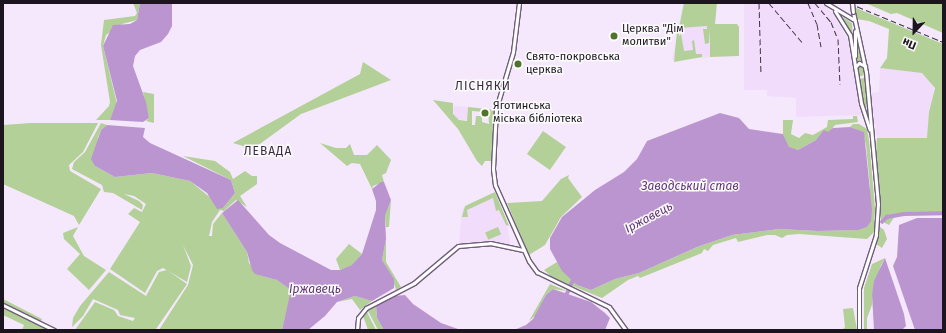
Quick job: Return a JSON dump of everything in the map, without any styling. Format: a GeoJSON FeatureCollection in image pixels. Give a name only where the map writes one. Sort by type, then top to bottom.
{"type":"FeatureCollection","features":[{"type":"Feature","properties":{"kind":"street"},"geometry":{"type":"LineString","coordinates":[[520,3],[513,52],[496,109],[493,169],[495,185],[524,250],[537,272],[609,307],[626,330]]}},
{"type":"Feature","properties":{"kind":"street"},"geometry":{"type":"LineString","coordinates":[[826,3],[835,11],[854,20]]}},
{"type":"Feature","properties":{"kind":"street"},"geometry":{"type":"LineString","coordinates":[[852,3],[854,20],[855,67]]}},
{"type":"Feature","properties":{"kind":"street"},"geometry":{"type":"LineString","coordinates":[[835,11],[850,35],[861,103],[872,134]]}},
{"type":"Feature","properties":{"kind":"street"},"geometry":{"type":"LineString","coordinates":[[854,25],[865,66],[878,212],[875,240],[859,288],[859,330]]}},
{"type":"Feature","properties":{"kind":"street"},"geometry":{"type":"LineString","coordinates":[[855,67],[859,63],[865,66]]}},
{"type":"Feature","properties":{"kind":"street"},"geometry":{"type":"LineString","coordinates":[[857,76],[861,78],[866,75]]}},
{"type":"Feature","properties":{"kind":"street"},"geometry":{"type":"LineString","coordinates":[[514,247],[518,237]]}},
{"type":"Feature","properties":{"kind":"street"},"geometry":{"type":"LineString","coordinates":[[357,330],[358,318],[366,308],[414,283],[458,246],[490,242],[524,250]]}},
{"type":"Feature","properties":{"kind":"street"},"geometry":{"type":"LineString","coordinates":[[3,305],[54,330]]}},
{"type":"Feature","properties":{"kind":"shaded area"},"geometry":{"type":"Polygon","coordinates":[[[683,3],[716,3],[710,29],[713,57],[672,60],[683,3]]]}},
{"type":"Feature","properties":{"kind":"shaded area"},"geometry":{"type":"Polygon","coordinates":[[[744,3],[821,3],[833,13],[848,40],[861,115],[796,117],[796,98],[767,96],[767,90],[744,90],[744,3]]]}},
{"type":"Feature","properties":{"kind":"shaded area"},"geometry":{"type":"Polygon","coordinates":[[[880,68],[922,73],[934,86],[927,138],[877,138],[870,93],[879,92],[880,68]]]}},
{"type":"Feature","properties":{"kind":"shaded area"},"geometry":{"type":"Polygon","coordinates":[[[454,106],[468,107],[467,120],[453,119],[454,106]]]}},
{"type":"Feature","properties":{"kind":"shaded area"},"geometry":{"type":"Polygon","coordinates":[[[492,193],[507,225],[511,246],[490,242],[459,245],[462,209],[492,193]]]}},
{"type":"Feature","properties":{"kind":"green space"},"geometry":{"type":"Polygon","coordinates":[[[133,3],[140,3],[137,20],[122,24],[106,35],[103,46],[117,104],[110,120],[96,120],[109,106],[110,102],[101,45],[104,20],[135,16],[137,13],[133,3]]]}},
{"type":"Feature","properties":{"kind":"green space"},"geometry":{"type":"Polygon","coordinates":[[[684,3],[717,3],[715,24],[737,24],[739,27],[739,56],[710,57],[710,30],[709,43],[705,44],[703,29],[707,29],[707,26],[679,28],[684,3]]]}},
{"type":"Feature","properties":{"kind":"green space"},"geometry":{"type":"Polygon","coordinates":[[[865,3],[943,3],[943,33],[897,13],[891,14],[865,3]]]}},
{"type":"Feature","properties":{"kind":"green space"},"geometry":{"type":"Polygon","coordinates":[[[856,8],[943,44],[943,212],[895,216],[889,225],[881,221],[876,151],[877,138],[927,138],[929,112],[935,88],[922,73],[880,68],[887,58],[889,29],[869,21],[856,19],[856,8]]]}},
{"type":"Feature","properties":{"kind":"green space"},"geometry":{"type":"Polygon","coordinates":[[[841,16],[852,23],[854,57],[851,36],[841,16]]]}},
{"type":"Feature","properties":{"kind":"green space"},"geometry":{"type":"Polygon","coordinates":[[[677,31],[681,34],[684,51],[693,50],[692,41],[694,40],[696,54],[702,54],[702,57],[674,62],[677,31]]]}},
{"type":"Feature","properties":{"kind":"green space"},"geometry":{"type":"Polygon","coordinates":[[[856,38],[863,63],[856,64],[856,38]]]}},
{"type":"Feature","properties":{"kind":"green space"},"geometry":{"type":"Polygon","coordinates":[[[363,62],[391,80],[301,114],[253,149],[233,143],[360,74],[363,62]]]}},
{"type":"Feature","properties":{"kind":"green space"},"geometry":{"type":"Polygon","coordinates":[[[861,66],[866,71],[861,76],[856,71],[861,66]]]}},
{"type":"Feature","properties":{"kind":"green space"},"geometry":{"type":"Polygon","coordinates":[[[865,78],[868,107],[864,108],[858,79],[865,78]]]}},
{"type":"Feature","properties":{"kind":"green space"},"geometry":{"type":"Polygon","coordinates":[[[143,92],[154,94],[154,123],[146,121],[149,118],[143,92]]]}},
{"type":"Feature","properties":{"kind":"green space"},"geometry":{"type":"Polygon","coordinates":[[[433,100],[453,103],[453,114],[459,120],[467,121],[468,107],[487,109],[485,112],[472,111],[472,125],[475,125],[476,116],[482,116],[482,122],[489,124],[488,109],[495,110],[491,161],[485,161],[482,166],[477,161],[458,129],[433,100]]]}},
{"type":"Feature","properties":{"kind":"green space"},"geometry":{"type":"Polygon","coordinates":[[[853,116],[857,116],[858,122],[835,125],[830,132],[798,150],[789,148],[783,134],[783,120],[793,120],[791,134],[799,138],[805,133],[813,135],[827,127],[828,120],[853,119],[853,116]]]}},
{"type":"Feature","properties":{"kind":"green space"},"geometry":{"type":"Polygon","coordinates":[[[31,123],[98,123],[83,152],[69,165],[70,171],[101,189],[79,225],[74,216],[3,184],[3,125],[31,123]]]}},
{"type":"Feature","properties":{"kind":"green space"},"geometry":{"type":"Polygon","coordinates":[[[101,123],[107,125],[101,130],[98,137],[95,166],[115,177],[152,173],[190,181],[223,208],[235,193],[231,180],[183,156],[215,161],[230,172],[233,179],[245,171],[252,176],[257,176],[257,184],[240,196],[247,207],[236,200],[224,211],[220,210],[212,222],[209,236],[212,236],[213,224],[222,213],[247,252],[249,263],[260,275],[277,280],[292,290],[282,330],[159,330],[188,285],[193,265],[183,245],[191,266],[187,282],[163,268],[157,271],[145,293],[110,269],[140,222],[128,214],[134,208],[142,212],[146,204],[134,196],[124,194],[139,201],[143,205],[142,210],[113,193],[104,192],[102,185],[72,169],[74,162],[85,152],[101,123]]]}},
{"type":"Feature","properties":{"kind":"green space"},"geometry":{"type":"Polygon","coordinates":[[[853,124],[859,124],[867,129],[869,140],[875,208],[874,232],[867,239],[799,234],[787,235],[782,238],[775,235],[767,235],[738,242],[736,238],[713,245],[708,251],[704,249],[702,253],[640,278],[638,276],[628,280],[602,298],[553,278],[544,270],[557,262],[577,285],[591,290],[615,279],[639,273],[697,247],[732,235],[779,229],[818,231],[859,230],[867,227],[870,186],[866,145],[863,132],[850,127],[853,124]]]}},
{"type":"Feature","properties":{"kind":"green space"},"geometry":{"type":"Polygon","coordinates":[[[543,131],[566,147],[550,170],[527,154],[543,131]]]}},
{"type":"Feature","properties":{"kind":"green space"},"geometry":{"type":"Polygon","coordinates":[[[320,143],[336,148],[346,148],[350,144],[354,155],[367,155],[377,145],[391,160],[386,173],[382,175],[384,182],[373,186],[372,189],[360,164],[352,163],[347,166],[320,143]]]}},
{"type":"Feature","properties":{"kind":"green space"},"geometry":{"type":"Polygon","coordinates":[[[569,175],[568,178],[582,197],[561,217],[545,245],[529,255],[507,203],[542,201],[561,179],[569,175]]]}},
{"type":"Feature","properties":{"kind":"green space"},"geometry":{"type":"Polygon","coordinates":[[[495,192],[509,226],[506,225],[499,210],[496,211],[493,198],[467,210],[468,217],[462,217],[465,206],[495,192]]]}},
{"type":"Feature","properties":{"kind":"green space"},"geometry":{"type":"Polygon","coordinates":[[[391,200],[389,227],[386,227],[385,216],[391,200]]]}},
{"type":"Feature","properties":{"kind":"green space"},"geometry":{"type":"Polygon","coordinates":[[[78,227],[73,236],[84,256],[106,270],[89,290],[67,269],[80,254],[64,239],[63,233],[78,227]]]}},
{"type":"Feature","properties":{"kind":"green space"},"geometry":{"type":"Polygon","coordinates":[[[498,227],[501,234],[488,240],[485,232],[498,227]]]}},
{"type":"Feature","properties":{"kind":"green space"},"geometry":{"type":"Polygon","coordinates":[[[880,227],[884,230],[887,239],[882,248],[876,244],[880,227]]]}},
{"type":"Feature","properties":{"kind":"green space"},"geometry":{"type":"Polygon","coordinates":[[[386,239],[386,262],[401,287],[396,290],[391,275],[382,260],[386,239]]]}},
{"type":"Feature","properties":{"kind":"green space"},"geometry":{"type":"Polygon","coordinates":[[[349,244],[362,254],[353,265],[340,270],[336,259],[349,244]]]}},
{"type":"Feature","properties":{"kind":"green space"},"geometry":{"type":"Polygon","coordinates":[[[885,258],[881,265],[872,295],[872,305],[867,318],[867,330],[864,330],[864,288],[872,264],[885,258]]]}},
{"type":"Feature","properties":{"kind":"green space"},"geometry":{"type":"Polygon","coordinates":[[[167,270],[187,284],[156,329],[75,330],[95,302],[114,310],[118,316],[133,321],[135,318],[120,315],[118,310],[93,299],[83,316],[72,327],[73,318],[80,306],[109,272],[146,296],[159,272],[167,270]]]}},
{"type":"Feature","properties":{"kind":"green space"},"geometry":{"type":"Polygon","coordinates":[[[550,284],[567,291],[553,289],[546,295],[538,313],[529,321],[550,284]]]}},
{"type":"Feature","properties":{"kind":"green space"},"geometry":{"type":"Polygon","coordinates":[[[355,296],[372,301],[360,310],[352,299],[337,302],[355,296]]]}},
{"type":"Feature","properties":{"kind":"green space"},"geometry":{"type":"Polygon","coordinates":[[[3,299],[42,319],[41,321],[3,303],[3,299]]]}},
{"type":"Feature","properties":{"kind":"green space"},"geometry":{"type":"Polygon","coordinates":[[[373,306],[376,307],[377,318],[384,330],[378,330],[368,311],[373,306]]]}},
{"type":"Feature","properties":{"kind":"green space"},"geometry":{"type":"Polygon","coordinates":[[[3,307],[51,330],[22,330],[24,325],[3,315],[3,307]]]}},
{"type":"Feature","properties":{"kind":"green space"},"geometry":{"type":"Polygon","coordinates":[[[853,308],[857,330],[842,330],[845,327],[843,309],[853,308]]]}},
{"type":"Feature","properties":{"kind":"green space"},"geometry":{"type":"Polygon","coordinates":[[[364,311],[367,312],[376,330],[368,330],[362,313],[364,311]]]}},
{"type":"Feature","properties":{"kind":"water"},"geometry":{"type":"Polygon","coordinates":[[[140,3],[172,3],[172,26],[168,34],[161,42],[140,50],[135,56],[133,66],[146,102],[149,118],[143,122],[110,120],[117,101],[103,46],[113,25],[130,24],[137,20],[140,3]]]}},
{"type":"Feature","properties":{"kind":"water","name":"Заводський став"},"geometry":{"type":"Polygon","coordinates":[[[720,113],[739,118],[749,129],[783,134],[789,147],[798,150],[816,140],[824,130],[828,132],[833,128],[850,127],[864,132],[872,210],[871,221],[867,227],[859,230],[818,231],[779,229],[732,235],[697,247],[639,273],[615,279],[591,290],[577,285],[562,271],[550,249],[550,238],[562,217],[595,190],[624,172],[637,159],[647,141],[720,113]]]}},
{"type":"Feature","properties":{"kind":"water"},"geometry":{"type":"Polygon","coordinates":[[[107,125],[145,128],[143,137],[150,143],[231,180],[235,193],[223,208],[217,209],[207,193],[190,181],[152,173],[115,177],[95,166],[91,159],[101,130],[107,125]]]}},
{"type":"Feature","properties":{"kind":"water","name":"Іржавець"},"geometry":{"type":"Polygon","coordinates":[[[381,182],[384,182],[391,200],[385,216],[386,239],[382,260],[394,279],[394,288],[372,301],[355,296],[337,302],[325,316],[308,330],[282,330],[291,290],[277,280],[255,274],[252,270],[247,252],[222,213],[238,200],[269,235],[280,243],[331,270],[340,270],[352,265],[362,254],[376,210],[376,201],[372,189],[381,182]]]}},
{"type":"Feature","properties":{"kind":"water"},"geometry":{"type":"Polygon","coordinates":[[[917,218],[943,218],[943,330],[915,330],[893,266],[897,257],[899,225],[917,218]]]}},
{"type":"Feature","properties":{"kind":"water"},"geometry":{"type":"Polygon","coordinates":[[[885,258],[904,314],[906,326],[902,330],[874,330],[872,295],[874,281],[885,258]]]}},
{"type":"Feature","properties":{"kind":"water"},"geometry":{"type":"Polygon","coordinates":[[[553,289],[591,302],[605,313],[610,318],[605,330],[514,330],[526,325],[533,319],[546,295],[553,289]]]}},
{"type":"Feature","properties":{"kind":"water"},"geometry":{"type":"Polygon","coordinates":[[[405,295],[413,304],[441,323],[458,329],[483,330],[384,330],[377,318],[376,305],[393,296],[405,295]]]}},
{"type":"Feature","properties":{"kind":"waterway"},"geometry":{"type":"LineString","coordinates":[[882,222],[887,217],[904,214],[943,213]]}},
{"type":"Feature","properties":{"kind":"waterway","name":"Іржавець"},"geometry":{"type":"LineString","coordinates":[[570,286],[575,277]]}},
{"type":"Feature","properties":{"kind":"waterway","name":"Іржавець"},"geometry":{"type":"LineString","coordinates":[[565,297],[569,290]]}},
{"type":"Feature","properties":{"kind":"railway"},"geometry":{"type":"LineString","coordinates":[[759,3],[761,74]]}},
{"type":"Feature","properties":{"kind":"railway"},"geometry":{"type":"LineString","coordinates":[[769,3],[802,42]]}},
{"type":"Feature","properties":{"kind":"railway"},"geometry":{"type":"LineString","coordinates":[[808,3],[817,24],[821,47]]}},
{"type":"Feature","properties":{"kind":"railway"},"geometry":{"type":"LineString","coordinates":[[815,3],[831,22],[838,39],[840,84]]}},
{"type":"Feature","properties":{"kind":"railway"},"geometry":{"type":"LineString","coordinates":[[849,3],[943,42]]}},
{"type":"Feature","properties":{"kind":"place","name":"Церква \"Дім молитви\""},"geometry":{"type":"Point","coordinates":[614,36]}},
{"type":"Feature","properties":{"kind":"place","name":"Свято-покровська церква"},"geometry":{"type":"Point","coordinates":[518,64]}},
{"type":"Feature","properties":{"kind":"place","name":"Яготинська міська бібліотека"},"geometry":{"type":"Point","coordinates":[485,113]}},
{"type":"Feature","properties":{"kind":"district","name":"ЛІСНЯКИ"},"geometry":{"type":"Point","coordinates":[483,87]}},
{"type":"Feature","properties":{"kind":"district","name":"ЛЕВАДА"},"geometry":{"type":"Point","coordinates":[268,152]}}]}
